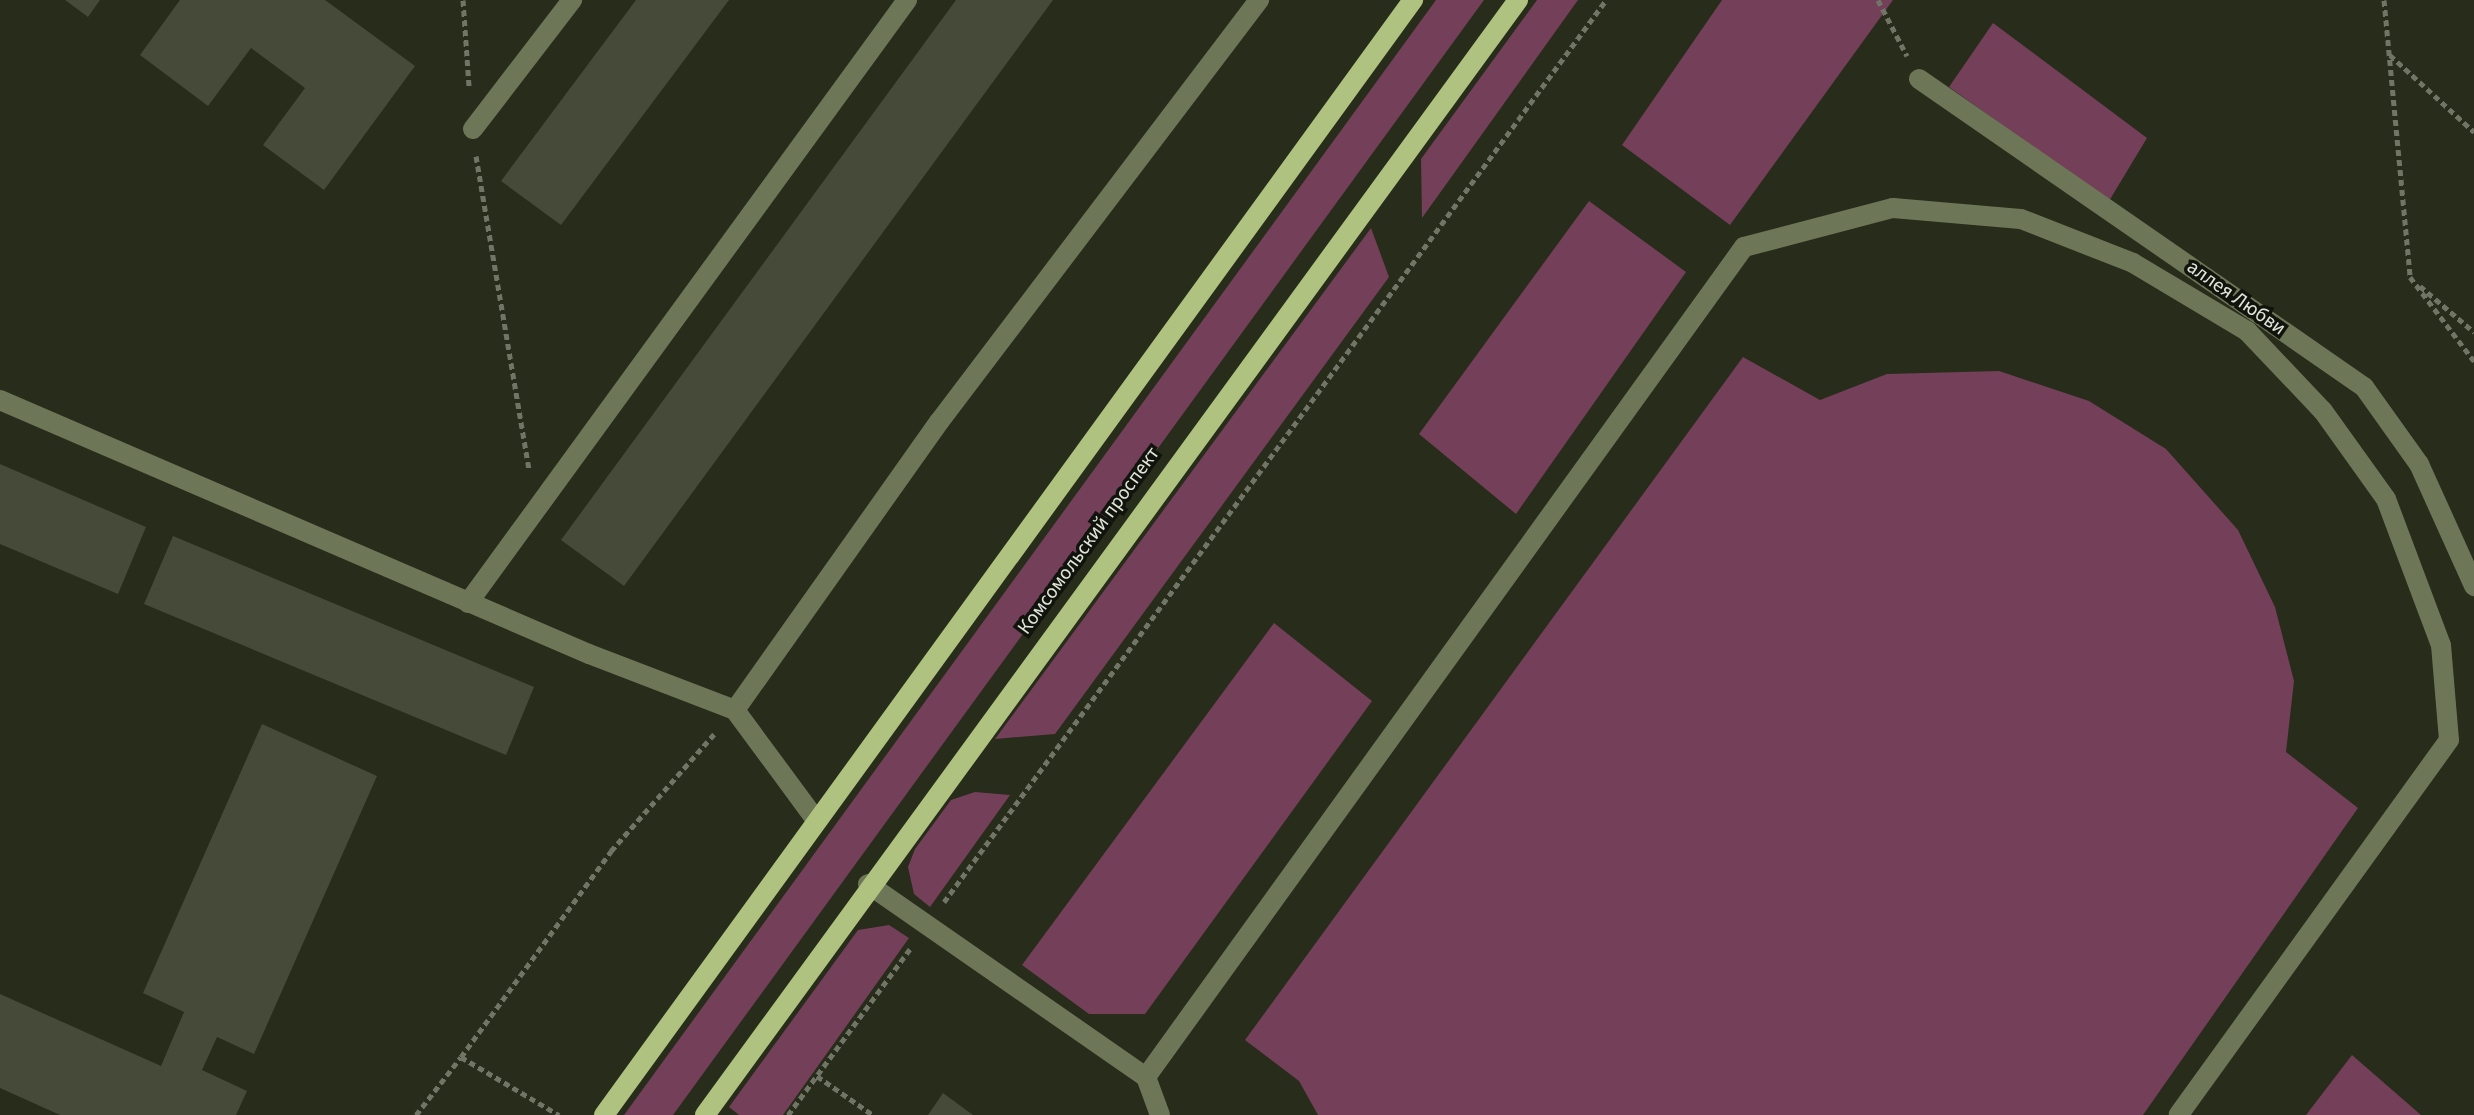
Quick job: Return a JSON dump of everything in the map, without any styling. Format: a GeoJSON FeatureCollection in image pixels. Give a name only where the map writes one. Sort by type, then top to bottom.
{"type":"FeatureCollection","features":[{"type":"Feature","properties":{"kind":"main road"},"geometry":{"type":"LineString","coordinates":[[604,1115],[1413,0]]}},
{"type":"Feature","properties":{"kind":"main road","name":"Комсомольский проспект"},"geometry":{"type":"LineString","coordinates":[[705,1115],[868,884],[1518,0]]}},
{"type":"Feature","properties":{"kind":"street"},"geometry":{"type":"LineString","coordinates":[[473,129],[572,0]]}},
{"type":"Feature","properties":{"kind":"street"},"geometry":{"type":"LineString","coordinates":[[468,603],[907,0]]}},
{"type":"Feature","properties":{"kind":"street"},"geometry":{"type":"LineString","coordinates":[[735,710],[939,422],[1259,0]]}},
{"type":"Feature","properties":{"kind":"street","name":"аллея Любви"},"geometry":{"type":"LineString","coordinates":[[1919,79],[2364,387],[2419,464],[2474,586]]}},
{"type":"Feature","properties":{"kind":"street"},"geometry":{"type":"LineString","coordinates":[[1146,1077],[1744,247],[1893,208],[2021,219],[2133,263],[2247,331],[2323,411],[2386,499],[2441,645],[2449,740],[2179,1115]]}},
{"type":"Feature","properties":{"kind":"street"},"geometry":{"type":"LineString","coordinates":[[0,400],[468,603],[735,710],[816,820]]}},
{"type":"Feature","properties":{"kind":"street"},"geometry":{"type":"LineString","coordinates":[[868,884],[929,923],[1146,1077],[1160,1115]]}},
{"type":"Feature","properties":{"kind":"path"},"geometry":{"type":"LineString","coordinates":[[463,0],[473,129],[489,258],[536,509]]}},
{"type":"Feature","properties":{"kind":"path"},"geometry":{"type":"LineString","coordinates":[[788,1115],[1606,0]]}},
{"type":"Feature","properties":{"kind":"path"},"geometry":{"type":"LineString","coordinates":[[1878,0],[1919,79]]}},
{"type":"Feature","properties":{"kind":"path"},"geometry":{"type":"LineString","coordinates":[[2384,0],[2410,277],[2474,361]]}},
{"type":"Feature","properties":{"kind":"path"},"geometry":{"type":"LineString","coordinates":[[2389,54],[2474,132]]}},
{"type":"Feature","properties":{"kind":"path"},"geometry":{"type":"LineString","coordinates":[[2410,277],[2474,332]]}},
{"type":"Feature","properties":{"kind":"path"},"geometry":{"type":"LineString","coordinates":[[416,1115],[611,851],[735,710]]}},
{"type":"Feature","properties":{"kind":"path"},"geometry":{"type":"LineString","coordinates":[[461,1057],[559,1115]]}},
{"type":"Feature","properties":{"kind":"path"},"geometry":{"type":"LineString","coordinates":[[817,1076],[873,1115]]}},
{"type":"Feature","properties":{"kind":"shaded area"},"geometry":{"type":"Polygon","coordinates":[[[1436,0],[1484,0],[673,1115],[624,1115],[1436,0]]]}},
{"type":"Feature","properties":{"kind":"shaded area"},"geometry":{"type":"Polygon","coordinates":[[[1537,0],[1578,0],[1422,218],[1421,159],[1537,0]]]}},
{"type":"Feature","properties":{"kind":"shaded area"},"geometry":{"type":"Polygon","coordinates":[[[1722,0],[1893,0],[1730,225],[1622,145],[1722,0]]]}},
{"type":"Feature","properties":{"kind":"shaded area"},"geometry":{"type":"Polygon","coordinates":[[[1993,23],[2147,138],[2109,201],[1949,87],[1993,23]]]}},
{"type":"Feature","properties":{"kind":"shaded area"},"geometry":{"type":"Polygon","coordinates":[[[1589,201],[1686,272],[1516,514],[1419,434],[1589,201]]]}},
{"type":"Feature","properties":{"kind":"shaded area"},"geometry":{"type":"Polygon","coordinates":[[[1371,228],[1389,277],[1055,734],[995,739],[1371,228]]]}},
{"type":"Feature","properties":{"kind":"shaded area"},"geometry":{"type":"Polygon","coordinates":[[[1743,357],[1820,400],[1887,374],[1999,371],[2089,401],[2166,449],[2238,530],[2275,607],[2294,681],[2286,752],[2358,808],[2143,1115],[1318,1115],[1299,1081],[1245,1040],[1743,357]]]}},
{"type":"Feature","properties":{"kind":"shaded area"},"geometry":{"type":"Polygon","coordinates":[[[1274,623],[1372,701],[1145,1014],[1089,1014],[1022,965],[1274,623]]]}},
{"type":"Feature","properties":{"kind":"shaded area"},"geometry":{"type":"Polygon","coordinates":[[[975,792],[1010,795],[930,907],[914,894],[908,867],[915,849],[951,800],[975,792]]]}},
{"type":"Feature","properties":{"kind":"shaded area"},"geometry":{"type":"Polygon","coordinates":[[[889,925],[909,938],[783,1115],[739,1115],[729,1107],[858,930],[889,925]]]}},
{"type":"Feature","properties":{"kind":"shaded area"},"geometry":{"type":"Polygon","coordinates":[[[2352,1055],[2421,1115],[2306,1115],[2352,1055]]]}},
{"type":"Feature","properties":{"kind":"building"},"geometry":{"type":"Polygon","coordinates":[[[65,0],[100,0],[88,17],[65,0]]]}},
{"type":"Feature","properties":{"kind":"building"},"geometry":{"type":"Polygon","coordinates":[[[180,0],[325,0],[415,66],[324,190],[263,145],[305,88],[251,48],[208,106],[140,55],[180,0]]]}},
{"type":"Feature","properties":{"kind":"building"},"geometry":{"type":"Polygon","coordinates":[[[636,0],[729,0],[561,225],[501,181],[636,0]]]}},
{"type":"Feature","properties":{"kind":"building"},"geometry":{"type":"Polygon","coordinates":[[[956,0],[1053,0],[624,586],[561,540],[956,0]]]}},
{"type":"Feature","properties":{"kind":"building"},"geometry":{"type":"Polygon","coordinates":[[[0,464],[146,527],[118,594],[0,544],[0,464]]]}},
{"type":"Feature","properties":{"kind":"building"},"geometry":{"type":"Polygon","coordinates":[[[173,536],[534,687],[506,755],[144,604],[173,536]]]}},
{"type":"Feature","properties":{"kind":"building"},"geometry":{"type":"Polygon","coordinates":[[[262,724],[377,776],[254,1054],[217,1037],[202,1070],[247,1091],[236,1115],[60,1115],[0,1088],[0,994],[161,1066],[184,1012],[143,993],[262,724]]]}},
{"type":"Feature","properties":{"kind":"building"},"geometry":{"type":"Polygon","coordinates":[[[943,1093],[973,1115],[928,1115],[943,1093]]]}}]}
